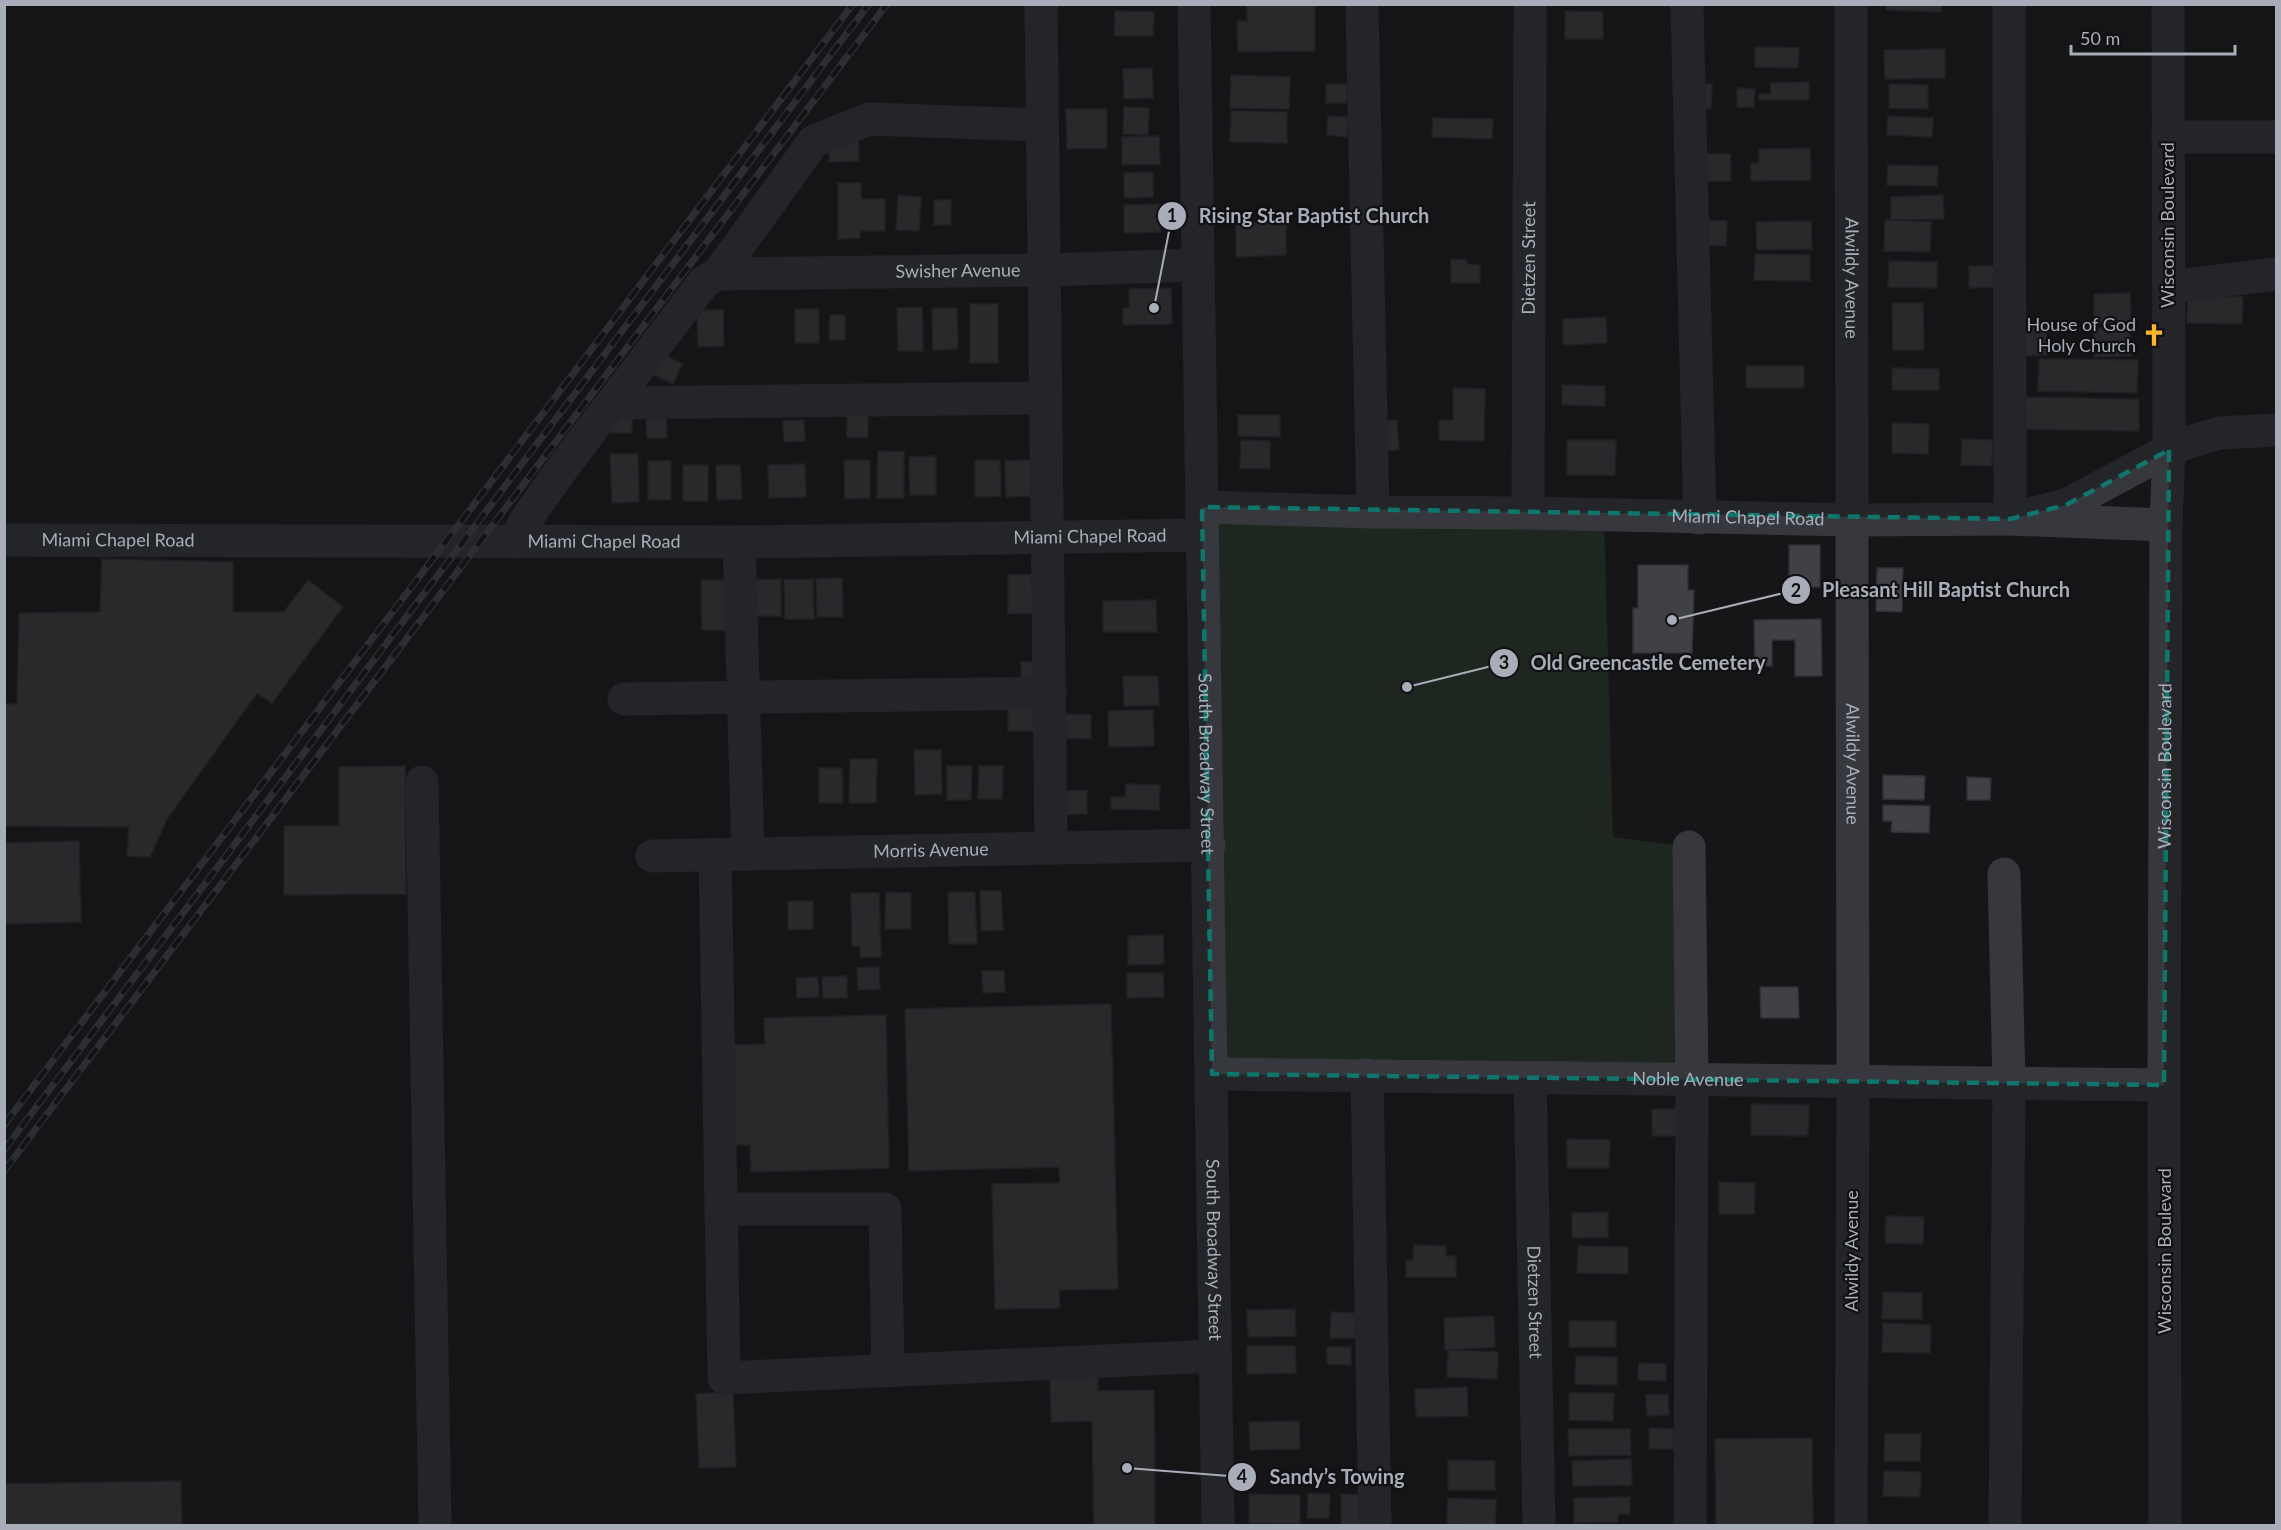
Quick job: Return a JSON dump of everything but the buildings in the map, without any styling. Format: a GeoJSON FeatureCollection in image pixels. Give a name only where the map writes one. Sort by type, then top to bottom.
{"type":"FeatureCollection","features":[{"type":"Feature","properties":{"kind":"street"},"geometry":{"type":"LineString","coordinates":[[1041,4],[1052,848]]}},
{"type":"Feature","properties":{"kind":"street","name":"South Broadway Street"},"geometry":{"type":"LineString","coordinates":[[1194,4],[1218,1526]]}},
{"type":"Feature","properties":{"kind":"street","name":"Dietzen Street"},"geometry":{"type":"LineString","coordinates":[[1528,513],[1530,4]]}},
{"type":"Feature","properties":{"kind":"street","name":"Alwildy Avenue"},"geometry":{"type":"LineString","coordinates":[[1851,4],[1853,1080],[1851,1526]]}},
{"type":"Feature","properties":{"kind":"street"},"geometry":{"type":"LineString","coordinates":[[2009,4],[2010,519],[2166,525]]}},
{"type":"Feature","properties":{"kind":"street","name":"Wisconsin Boulevard"},"geometry":{"type":"LineString","coordinates":[[2165,1526],[2166,525],[2169,450],[2168,4]]}},
{"type":"Feature","properties":{"kind":"street"},"geometry":{"type":"LineString","coordinates":[[1362,8],[1373,512]]}},
{"type":"Feature","properties":{"kind":"street"},"geometry":{"type":"LineString","coordinates":[[1687,8],[1700,518]]}},
{"type":"Feature","properties":{"kind":"street"},"geometry":{"type":"LineString","coordinates":[[515,542],[525,521],[564,466],[704,282],[718,274],[814,141],[869,119],[1042,124]]}},
{"type":"Feature","properties":{"kind":"street"},"geometry":{"type":"LineString","coordinates":[[2168,137],[2277,136]]}},
{"type":"Feature","properties":{"kind":"street","name":"Swisher Avenue"},"geometry":{"type":"LineString","coordinates":[[718,274],[1044,270],[1198,265]]}},
{"type":"Feature","properties":{"kind":"street"},"geometry":{"type":"LineString","coordinates":[[2169,287],[2277,274]]}},
{"type":"Feature","properties":{"kind":"street"},"geometry":{"type":"LineString","coordinates":[[614,403],[1046,398]]}},
{"type":"Feature","properties":{"kind":"street","name":"Miami Chapel Road"},"geometry":{"type":"LineString","coordinates":[[4,540],[739,542],[1048,537],[1202,521],[1373,512],[1851,520],[2010,519],[2066,505],[2169,450],[2220,433],[2277,430]]}},
{"type":"Feature","properties":{"kind":"street"},"geometry":{"type":"LineString","coordinates":[[739,542],[748,854]]}},
{"type":"Feature","properties":{"kind":"street"},"geometry":{"type":"LineString","coordinates":[[624,699],[1050,693]]}},
{"type":"Feature","properties":{"kind":"street"},"geometry":{"type":"LineString","coordinates":[[422,782],[435,1526]]}},
{"type":"Feature","properties":{"kind":"street","name":"Morris Avenue"},"geometry":{"type":"LineString","coordinates":[[652,855],[1209,845]]}},
{"type":"Feature","properties":{"kind":"street"},"geometry":{"type":"LineString","coordinates":[[1689,847],[1692,1079],[1690,1526]]}},
{"type":"Feature","properties":{"kind":"street"},"geometry":{"type":"LineString","coordinates":[[715,854],[724,1378],[1215,1356]]}},
{"type":"Feature","properties":{"kind":"street"},"geometry":{"type":"LineString","coordinates":[[2004,874],[2009,1083],[2005,1526]]}},
{"type":"Feature","properties":{"kind":"street","name":"Noble Avenue"},"geometry":{"type":"LineString","coordinates":[[1212,1074],[2164,1085]]}},
{"type":"Feature","properties":{"kind":"street"},"geometry":{"type":"LineString","coordinates":[[1367,1075],[1376,1526]]}},
{"type":"Feature","properties":{"kind":"street","name":"Dietzen Street"},"geometry":{"type":"LineString","coordinates":[[1530,1078],[1539,1526]]}},
{"type":"Feature","properties":{"kind":"street"},"geometry":{"type":"LineString","coordinates":[[721,1209],[885,1209],[888,1371]]}},
{"type":"Feature","properties":{"kind":"highlighted area"},"geometry":{"type":"Polygon","coordinates":[[[2169,450],[2164,1085],[1212,1074],[1202,507],[2010,519],[2066,505],[2169,450]]]}},
{"type":"Feature","properties":{"kind":"shaded area"},"geometry":{"type":"Polygon","coordinates":[[[1202,507],[1604,515],[1613,837],[1689,847],[1692,1079],[1212,1074],[1202,507]]]}},
{"type":"Feature","properties":{"kind":"railway"},"geometry":{"type":"LineString","coordinates":[[4,1125],[853,4]]}},
{"type":"Feature","properties":{"kind":"railway"},"geometry":{"type":"LineString","coordinates":[[4,1150],[869,4]]}},
{"type":"Feature","properties":{"kind":"railway"},"geometry":{"type":"LineString","coordinates":[[4,1171],[887,4]]}},
{"type":"Feature","properties":{"kind":"place","name":"Rising Star Baptist Church"},"geometry":{"type":"Point","coordinates":[1154,308]}},
{"type":"Feature","properties":{"kind":"place","name":"House of God Holy Church"},"geometry":{"type":"Point","coordinates":[2154,335]}},
{"type":"Feature","properties":{"kind":"place","name":"Pleasant Hill Baptist Church"},"geometry":{"type":"Point","coordinates":[1672,620]}},
{"type":"Feature","properties":{"kind":"place","name":"Old Greencastle Cemetery"},"geometry":{"type":"Point","coordinates":[1407,687]}},
{"type":"Feature","properties":{"kind":"place","name":"Sandy’s Towing"},"geometry":{"type":"Point","coordinates":[1127,1468]}}]}
